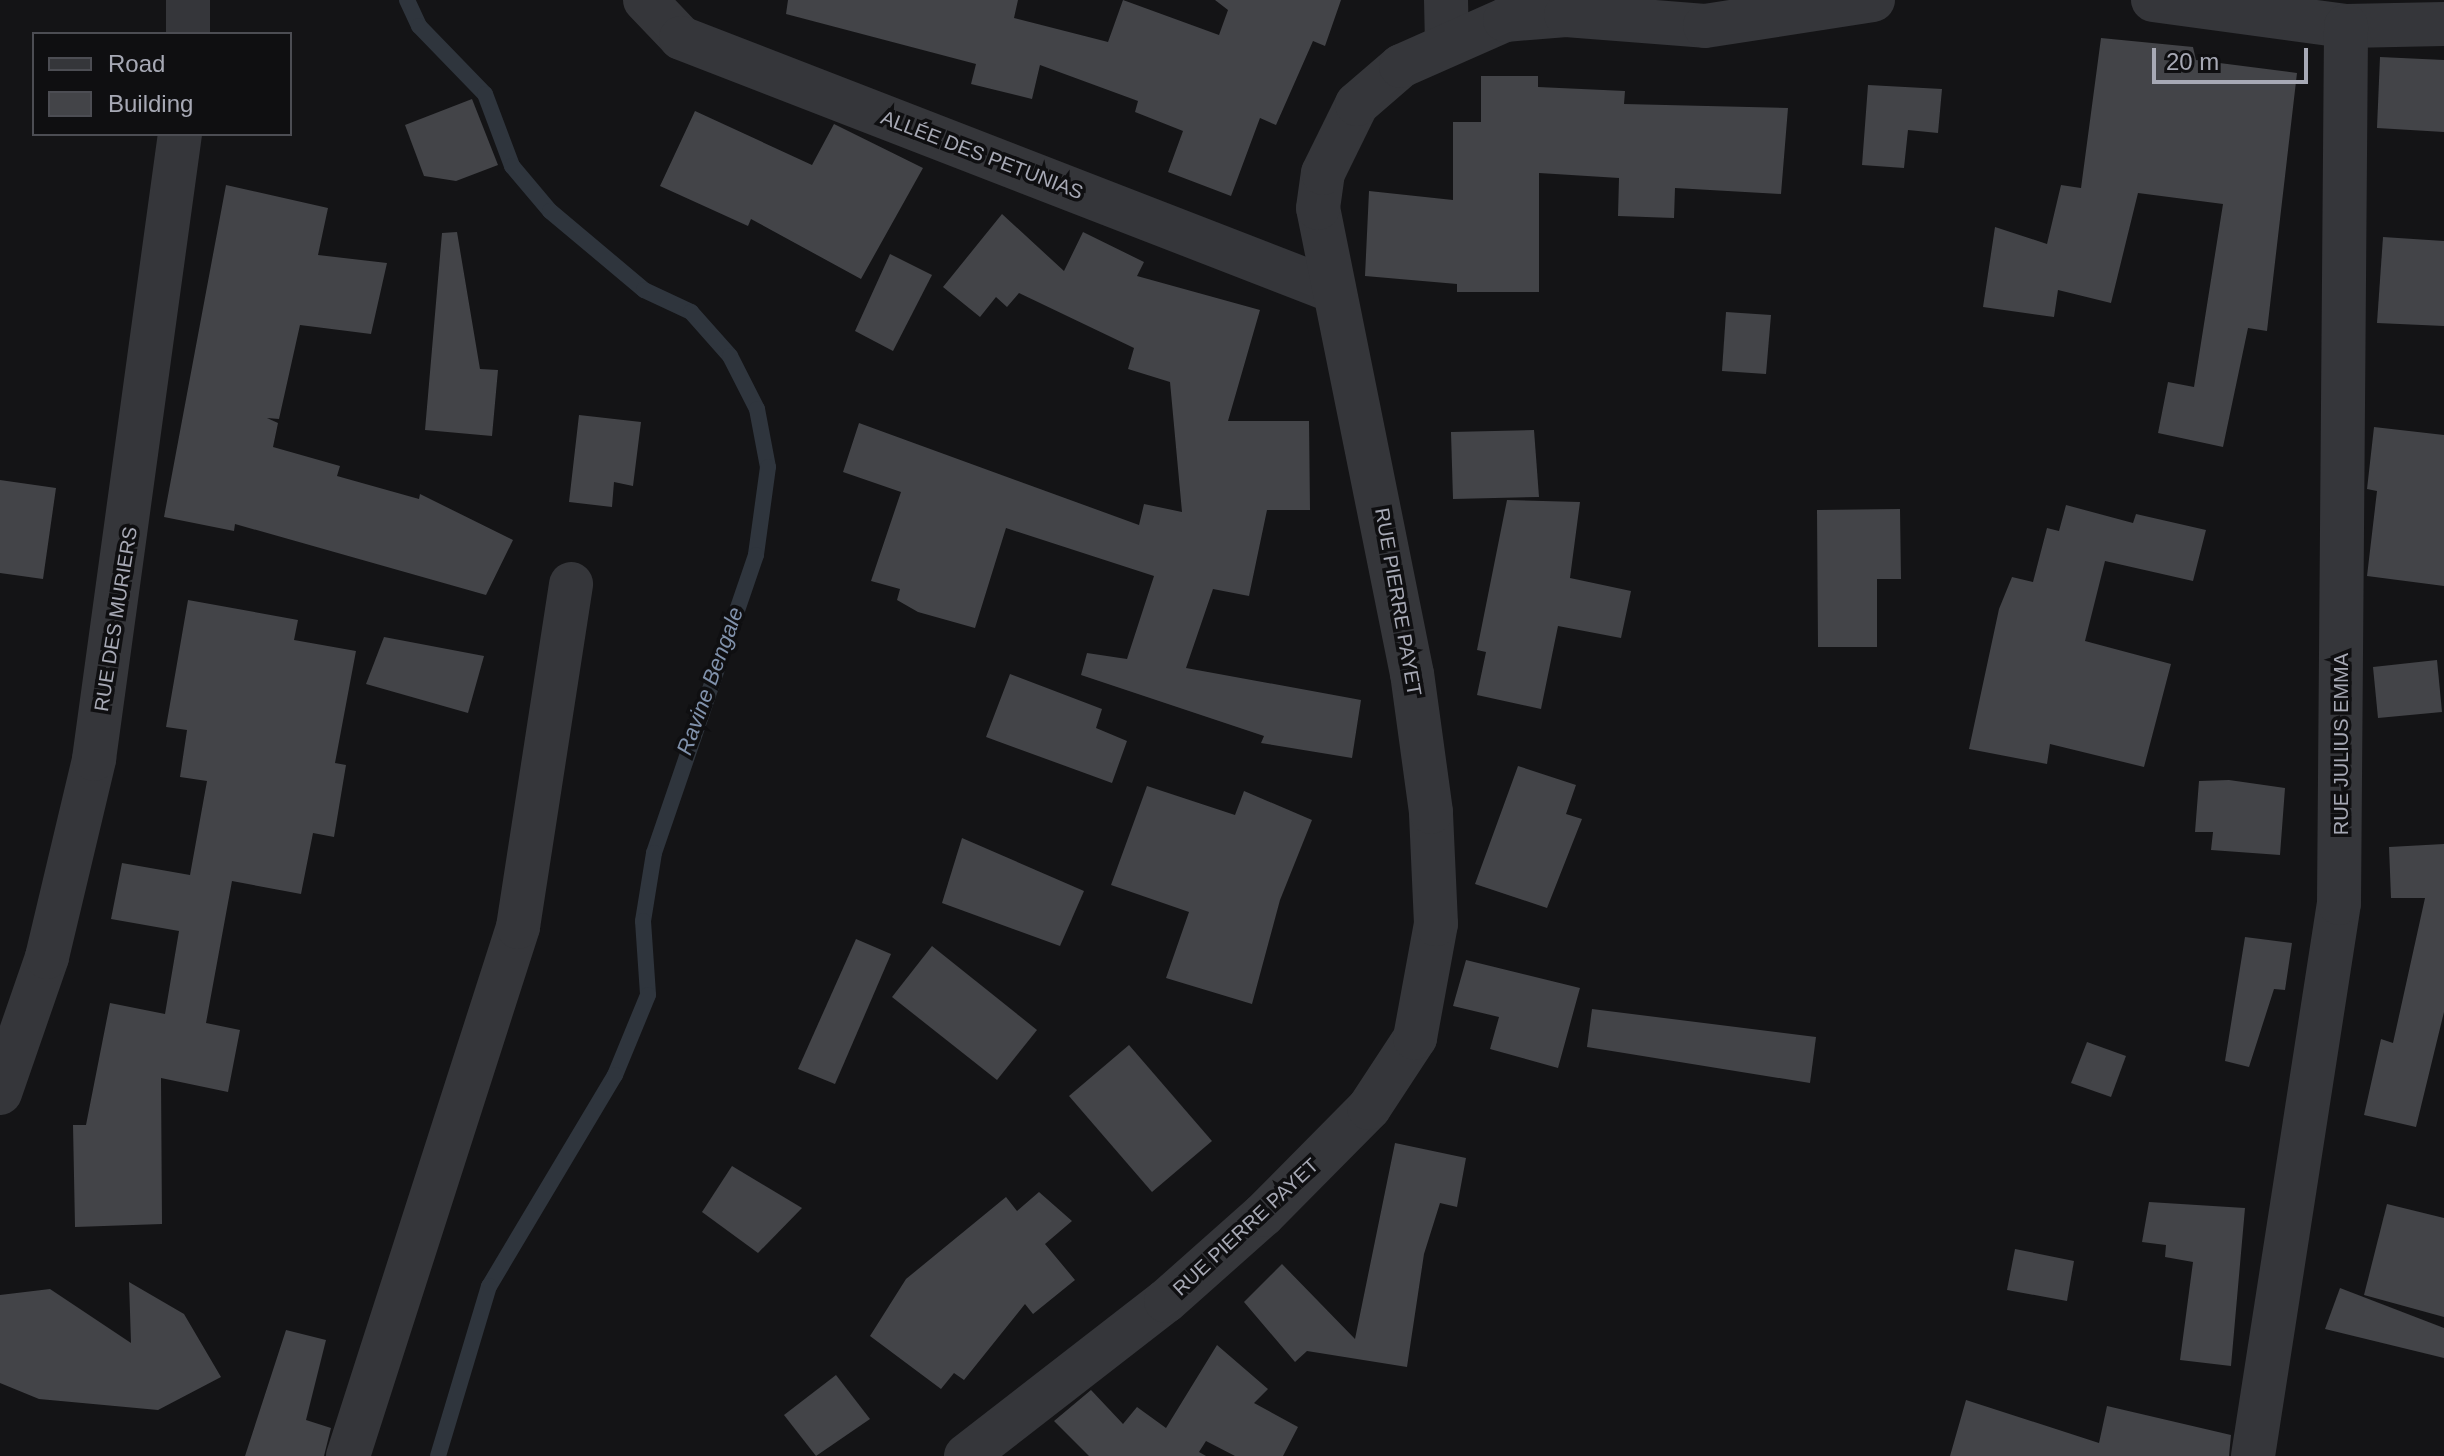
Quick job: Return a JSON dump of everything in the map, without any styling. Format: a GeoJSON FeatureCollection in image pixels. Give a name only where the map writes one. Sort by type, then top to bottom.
{"type":"FeatureCollection","features":[{"type":"Feature","properties":{"kind":"street"},"geometry":{"type":"LineString","coordinates":[[188,0],[188,32]]}},
{"type":"Feature","properties":{"kind":"street","name":"ALLÉE DES PETUNIAS"},"geometry":{"type":"LineString","coordinates":[[645,0],[681,38],[1331,290]]}},
{"type":"Feature","properties":{"kind":"street"},"geometry":{"type":"LineString","coordinates":[[1446,0],[1447,43]]}},
{"type":"Feature","properties":{"kind":"street","name":"RUE PIERRE PAYET"},"geometry":{"type":"LineString","coordinates":[[966,1456],[1166,1301],[1263,1215],[1378,1098],[1415,1038],[1436,924],[1431,812],[1371,458],[1331,290],[1318,208],[1335,141],[1357,104],[1401,66],[1447,43],[1505,20],[1566,15],[1705,26],[1873,0]]}},
{"type":"Feature","properties":{"kind":"street"},"geometry":{"type":"LineString","coordinates":[[2153,0],[2346,26],[2444,24]]}},
{"type":"Feature","properties":{"kind":"street","name":"RUE JULIUS EMMA"},"geometry":{"type":"LineString","coordinates":[[2253,1456],[2339,903],[2346,26]]}},
{"type":"Feature","properties":{"kind":"street","name":"RUE DES MURIERS"},"geometry":{"type":"LineString","coordinates":[[0,1093],[47,957],[94,759],[180,136]]}},
{"type":"Feature","properties":{"kind":"street"},"geometry":{"type":"LineString","coordinates":[[348,1456],[518,927],[571,584]]}},
{"type":"Feature","properties":{"kind":"building"},"geometry":{"type":"Polygon","coordinates":[[[788,0],[1018,0],[1014,18],[1108,42],[1123,0],[1219,35],[1228,10],[1215,0],[1341,0],[1325,46],[1313,41],[1276,125],[1260,118],[1231,196],[1168,172],[1183,131],[1135,112],[1138,101],[1040,65],[1032,99],[971,84],[976,64],[786,14],[788,0]]]}},
{"type":"Feature","properties":{"kind":"building"},"geometry":{"type":"Polygon","coordinates":[[[2101,38],[2193,47],[2196,60],[2297,73],[2267,331],[2248,328],[2223,447],[2158,433],[2168,382],[2194,387],[2223,204],[2138,193],[2111,303],[2058,290],[2054,317],[1983,307],[1995,227],[2047,244],[2061,185],[2081,188],[2101,38]]]}},
{"type":"Feature","properties":{"kind":"building"},"geometry":{"type":"Polygon","coordinates":[[[2380,57],[2444,60],[2444,132],[2377,128],[2380,57]]]}},
{"type":"Feature","properties":{"kind":"building"},"geometry":{"type":"Polygon","coordinates":[[[1481,76],[1538,76],[1538,87],[1625,91],[1624,104],[1788,108],[1781,194],[1675,188],[1674,218],[1618,216],[1619,178],[1539,173],[1539,292],[1457,292],[1457,284],[1365,276],[1369,191],[1453,200],[1453,122],[1481,122],[1481,76]]]}},
{"type":"Feature","properties":{"kind":"building"},"geometry":{"type":"Polygon","coordinates":[[[1868,85],[1942,89],[1938,133],[1908,130],[1904,168],[1862,165],[1868,85]]]}},
{"type":"Feature","properties":{"kind":"building"},"geometry":{"type":"Polygon","coordinates":[[[472,99],[498,165],[456,181],[424,176],[405,125],[472,99]]]}},
{"type":"Feature","properties":{"kind":"building"},"geometry":{"type":"Polygon","coordinates":[[[695,111],[812,165],[834,124],[923,168],[861,279],[751,219],[748,226],[660,186],[695,111]]]}},
{"type":"Feature","properties":{"kind":"building"},"geometry":{"type":"Polygon","coordinates":[[[226,185],[328,208],[318,255],[387,263],[371,334],[300,325],[279,419],[267,418],[278,423],[273,447],[340,466],[337,476],[419,499],[420,494],[513,540],[486,595],[235,524],[234,531],[164,517],[226,185]]]}},
{"type":"Feature","properties":{"kind":"building"},"geometry":{"type":"Polygon","coordinates":[[[1002,214],[1064,271],[1083,232],[1144,262],[1137,276],[1260,310],[1228,421],[1309,421],[1310,510],[1267,510],[1249,596],[1213,589],[1186,668],[1361,700],[1352,758],[1261,743],[1264,736],[1081,675],[1087,653],[1127,659],[1154,576],[1006,528],[975,628],[918,612],[897,600],[900,589],[871,581],[901,492],[843,472],[859,423],[1139,525],[1144,504],[1182,512],[1170,382],[1128,369],[1134,348],[1019,293],[1007,307],[996,297],[980,317],[943,287],[1002,214]]]}},
{"type":"Feature","properties":{"kind":"building"},"geometry":{"type":"Polygon","coordinates":[[[457,232],[480,369],[498,370],[492,436],[425,430],[442,233],[457,232]]]}},
{"type":"Feature","properties":{"kind":"building"},"geometry":{"type":"Polygon","coordinates":[[[2383,237],[2444,241],[2444,326],[2377,323],[2383,237]]]}},
{"type":"Feature","properties":{"kind":"building"},"geometry":{"type":"Polygon","coordinates":[[[890,254],[932,275],[893,351],[855,331],[890,254]]]}},
{"type":"Feature","properties":{"kind":"building"},"geometry":{"type":"Polygon","coordinates":[[[1726,312],[1771,315],[1766,374],[1722,371],[1726,312]]]}},
{"type":"Feature","properties":{"kind":"building"},"geometry":{"type":"Polygon","coordinates":[[[579,415],[641,422],[633,486],[614,482],[612,507],[569,502],[579,415]]]}},
{"type":"Feature","properties":{"kind":"building"},"geometry":{"type":"Polygon","coordinates":[[[2374,427],[2444,435],[2444,586],[2367,576],[2377,491],[2367,489],[2374,427]]]}},
{"type":"Feature","properties":{"kind":"building"},"geometry":{"type":"Polygon","coordinates":[[[1534,430],[1539,497],[1453,499],[1451,432],[1534,430]]]}},
{"type":"Feature","properties":{"kind":"building"},"geometry":{"type":"Polygon","coordinates":[[[0,480],[56,488],[43,579],[0,573],[0,480]]]}},
{"type":"Feature","properties":{"kind":"building"},"geometry":{"type":"Polygon","coordinates":[[[1507,500],[1580,502],[1570,578],[1631,591],[1621,638],[1558,626],[1541,709],[1477,695],[1486,652],[1477,650],[1507,500]]]}},
{"type":"Feature","properties":{"kind":"building"},"geometry":{"type":"Polygon","coordinates":[[[2066,505],[2133,523],[2136,514],[2206,530],[2193,581],[2105,561],[2085,641],[2171,664],[2144,767],[2050,744],[2047,764],[1969,749],[1999,609],[2012,577],[2033,582],[2047,528],[2059,531],[2066,505]]]}},
{"type":"Feature","properties":{"kind":"building"},"geometry":{"type":"Polygon","coordinates":[[[1900,509],[1901,579],[1877,579],[1877,647],[1818,647],[1817,510],[1900,509]]]}},
{"type":"Feature","properties":{"kind":"building"},"geometry":{"type":"Polygon","coordinates":[[[188,600],[298,620],[294,640],[356,651],[335,763],[346,765],[334,837],[313,833],[301,894],[232,881],[206,1023],[240,1030],[228,1092],[161,1078],[162,1224],[75,1227],[73,1125],[86,1125],[110,1003],[165,1014],[179,931],[111,919],[122,863],[190,875],[207,781],[180,777],[187,730],[166,727],[188,600]]]}},
{"type":"Feature","properties":{"kind":"building"},"geometry":{"type":"Polygon","coordinates":[[[384,637],[484,656],[468,713],[366,684],[384,637]]]}},
{"type":"Feature","properties":{"kind":"building"},"geometry":{"type":"Polygon","coordinates":[[[2437,660],[2442,712],[2378,718],[2373,667],[2437,660]]]}},
{"type":"Feature","properties":{"kind":"building"},"geometry":{"type":"Polygon","coordinates":[[[1010,674],[1102,709],[1096,728],[1127,741],[1112,783],[986,737],[1010,674]]]}},
{"type":"Feature","properties":{"kind":"building"},"geometry":{"type":"Polygon","coordinates":[[[1518,766],[1576,785],[1566,814],[1582,819],[1547,908],[1475,884],[1518,766]]]}},
{"type":"Feature","properties":{"kind":"building"},"geometry":{"type":"Polygon","coordinates":[[[2229,780],[2285,788],[2280,855],[2211,850],[2213,832],[2195,832],[2199,781],[2229,780]]]}},
{"type":"Feature","properties":{"kind":"building"},"geometry":{"type":"Polygon","coordinates":[[[1147,786],[1235,815],[1244,791],[1312,820],[1280,900],[1252,1004],[1166,978],[1189,912],[1111,885],[1147,786]]]}},
{"type":"Feature","properties":{"kind":"building"},"geometry":{"type":"Polygon","coordinates":[[[962,838],[1084,891],[1060,946],[942,903],[962,838]]]}},
{"type":"Feature","properties":{"kind":"building"},"geometry":{"type":"Polygon","coordinates":[[[2444,844],[2444,1012],[2416,1127],[2364,1115],[2381,1039],[2393,1043],[2425,898],[2391,898],[2389,847],[2444,844]]]}},
{"type":"Feature","properties":{"kind":"building"},"geometry":{"type":"Polygon","coordinates":[[[2245,937],[2292,943],[2285,990],[2274,989],[2249,1067],[2225,1061],[2245,937]]]}},
{"type":"Feature","properties":{"kind":"building"},"geometry":{"type":"Polygon","coordinates":[[[856,939],[891,954],[835,1084],[798,1069],[856,939]]]}},
{"type":"Feature","properties":{"kind":"building"},"geometry":{"type":"Polygon","coordinates":[[[932,946],[1037,1030],[997,1080],[892,997],[932,946]]]}},
{"type":"Feature","properties":{"kind":"building"},"geometry":{"type":"Polygon","coordinates":[[[1466,960],[1580,988],[1558,1068],[1490,1049],[1499,1017],[1453,1006],[1466,960]]]}},
{"type":"Feature","properties":{"kind":"building"},"geometry":{"type":"Polygon","coordinates":[[[1592,1009],[1816,1037],[1810,1083],[1587,1047],[1592,1009]]]}},
{"type":"Feature","properties":{"kind":"building"},"geometry":{"type":"Polygon","coordinates":[[[2087,1042],[2126,1056],[2111,1097],[2071,1083],[2087,1042]]]}},
{"type":"Feature","properties":{"kind":"building"},"geometry":{"type":"Polygon","coordinates":[[[1129,1045],[1212,1141],[1152,1192],[1069,1096],[1129,1045]]]}},
{"type":"Feature","properties":{"kind":"building"},"geometry":{"type":"Polygon","coordinates":[[[1395,1143],[1466,1158],[1457,1207],[1440,1203],[1424,1254],[1407,1367],[1307,1351],[1295,1362],[1244,1302],[1282,1264],[1355,1339],[1395,1143]]]}},
{"type":"Feature","properties":{"kind":"building"},"geometry":{"type":"Polygon","coordinates":[[[732,1166],[802,1208],[758,1253],[702,1212],[732,1166]]]}},
{"type":"Feature","properties":{"kind":"building"},"geometry":{"type":"Polygon","coordinates":[[[1039,1192],[1072,1221],[1045,1244],[1075,1280],[1033,1314],[1025,1304],[964,1380],[954,1373],[941,1389],[870,1336],[906,1279],[1006,1197],[1017,1211],[1039,1192]]]}},
{"type":"Feature","properties":{"kind":"building"},"geometry":{"type":"Polygon","coordinates":[[[2149,1202],[2245,1208],[2231,1366],[2180,1360],[2193,1262],[2165,1257],[2166,1245],[2142,1242],[2149,1202]]]}},
{"type":"Feature","properties":{"kind":"building"},"geometry":{"type":"Polygon","coordinates":[[[2387,1204],[2444,1218],[2444,1317],[2364,1295],[2387,1204]]]}},
{"type":"Feature","properties":{"kind":"building"},"geometry":{"type":"Polygon","coordinates":[[[2015,1249],[2074,1261],[2067,1301],[2007,1290],[2015,1249]]]}},
{"type":"Feature","properties":{"kind":"building"},"geometry":{"type":"Polygon","coordinates":[[[129,1282],[184,1314],[221,1377],[158,1410],[39,1399],[0,1383],[0,1295],[50,1289],[131,1343],[129,1282]]]}},
{"type":"Feature","properties":{"kind":"building"},"geometry":{"type":"Polygon","coordinates":[[[2340,1288],[2444,1328],[2444,1358],[2325,1329],[2340,1288]]]}},
{"type":"Feature","properties":{"kind":"building"},"geometry":{"type":"Polygon","coordinates":[[[286,1330],[326,1340],[306,1420],[331,1428],[324,1456],[245,1456],[286,1330]]]}},
{"type":"Feature","properties":{"kind":"building"},"geometry":{"type":"Polygon","coordinates":[[[1217,1345],[1268,1389],[1254,1403],[1298,1427],[1283,1456],[1235,1456],[1206,1441],[1199,1452],[1206,1456],[1089,1456],[1054,1421],[1091,1390],[1123,1424],[1137,1407],[1166,1428],[1217,1345]]]}},
{"type":"Feature","properties":{"kind":"building"},"geometry":{"type":"Polygon","coordinates":[[[836,1375],[870,1419],[816,1456],[784,1415],[836,1375]]]}},
{"type":"Feature","properties":{"kind":"building"},"geometry":{"type":"Polygon","coordinates":[[[1966,1400],[2099,1443],[2107,1406],[2231,1435],[2229,1456],[1950,1456],[1966,1400]]]}},
{"type":"Feature","properties":{"kind":"waterway","name":"Ravine Bengale"},"geometry":{"type":"LineString","coordinates":[[407,0],[419,26],[485,94],[512,166],[550,211],[644,290],[691,312],[730,356],[757,409],[768,467],[756,555],[654,853],[643,921],[648,995],[615,1075],[489,1286],[438,1456]]}}]}
